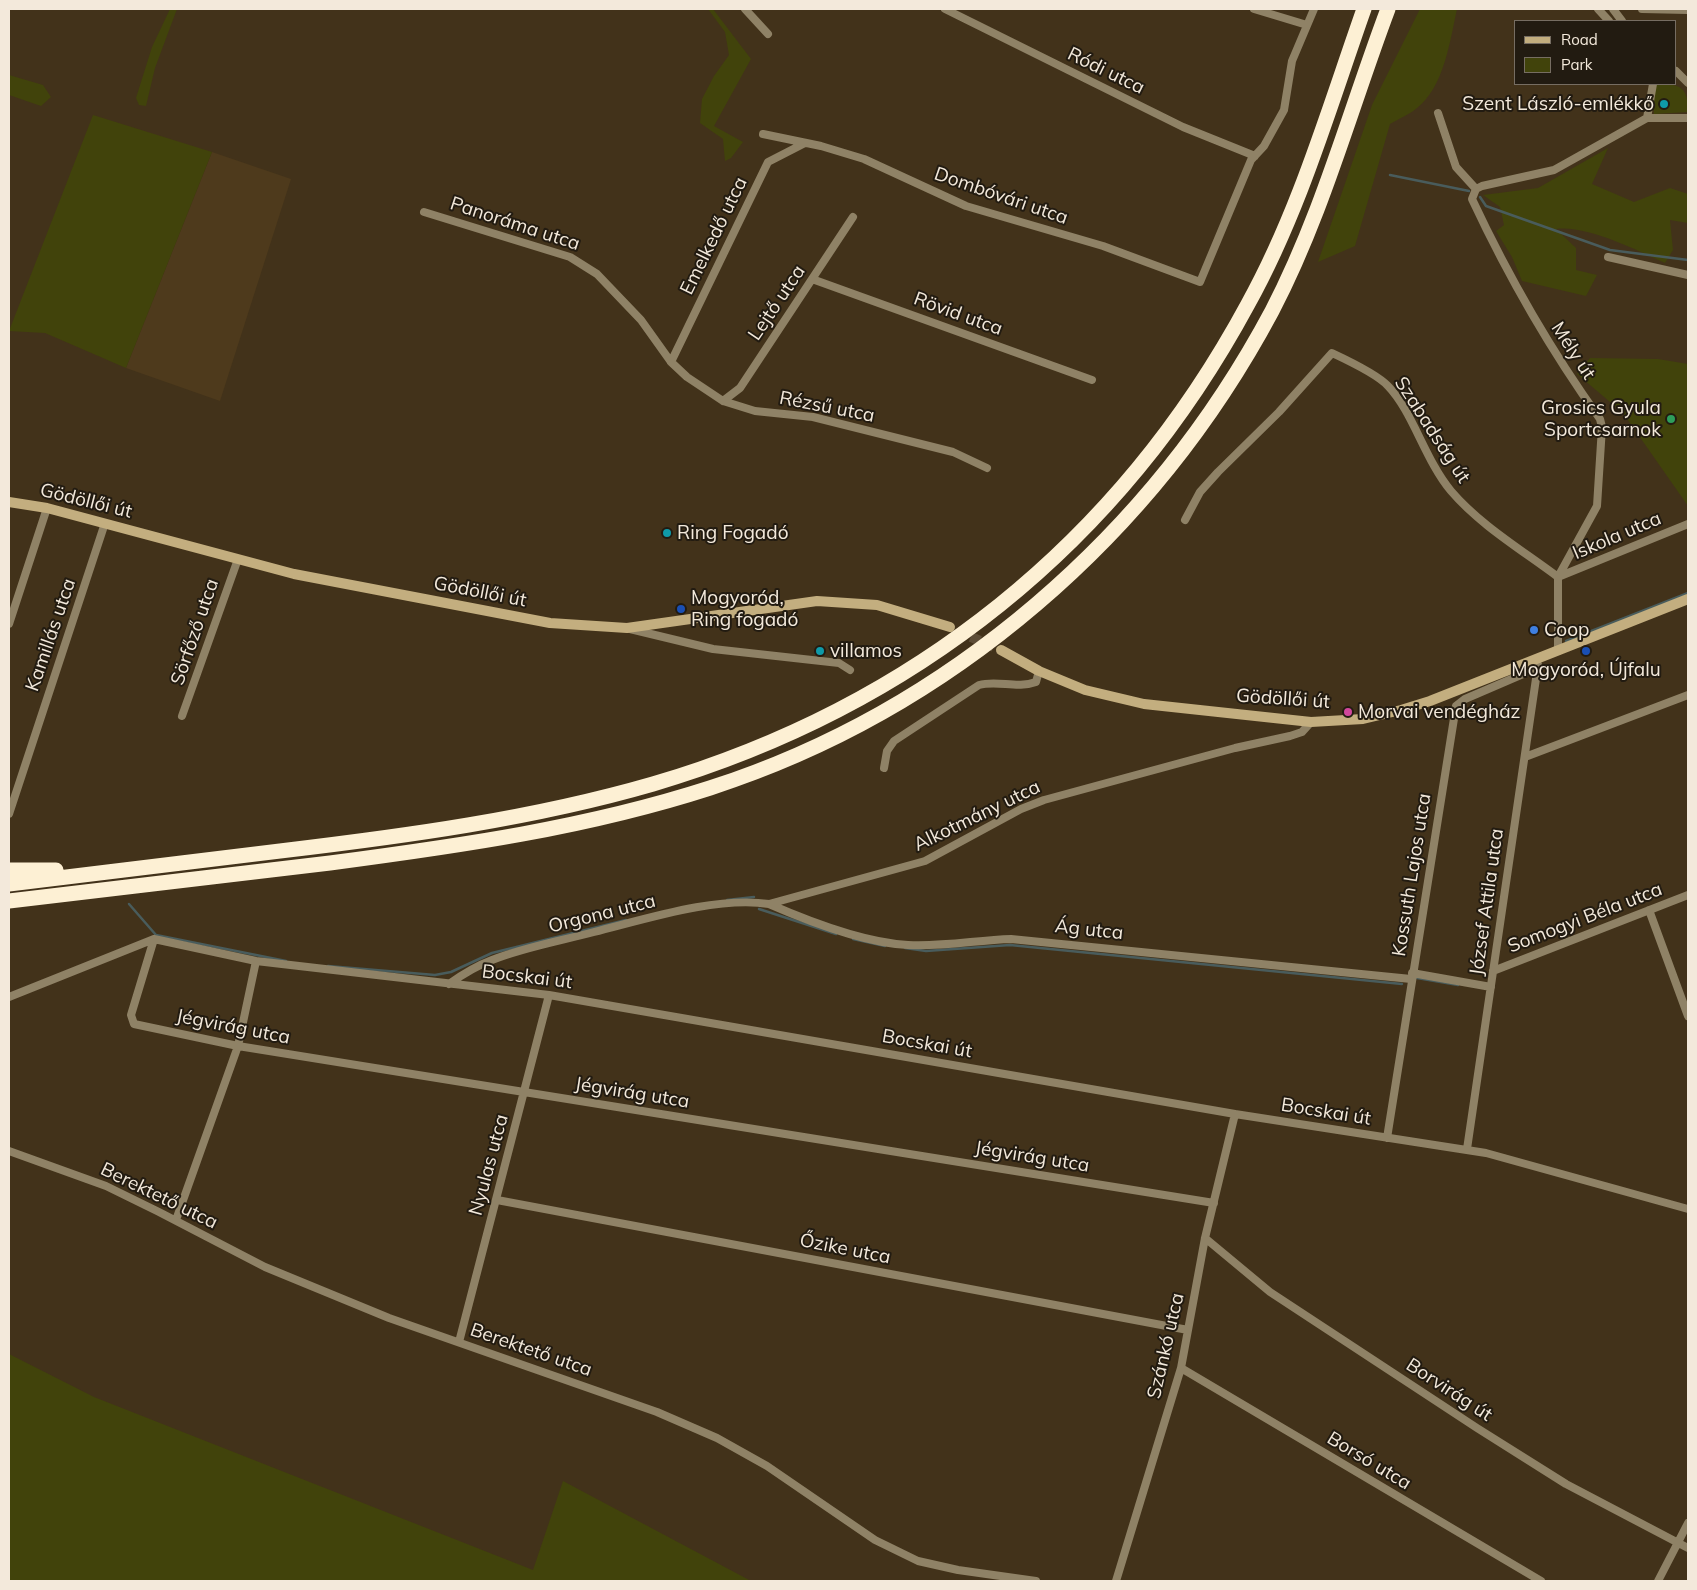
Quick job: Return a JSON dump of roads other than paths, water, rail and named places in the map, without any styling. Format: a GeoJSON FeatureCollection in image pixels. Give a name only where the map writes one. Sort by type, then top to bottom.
{"type":"FeatureCollection","features":[{"type":"Feature","properties":{"kind":"highway"},"geometry":{"type":"LineString","coordinates":[[9,884],[448,829],[555,808],[657,783],[759,746],[833,713],[896,678],[969,630],[1037,574],[1090,522],[1164,437],[1205,379],[1250,301],[1291,213],[1364,9]]}},
{"type":"Feature","properties":{"kind":"highway"},"geometry":{"type":"LineString","coordinates":[[9,901],[446,848],[549,830],[614,815],[713,787],[808,750],[876,716],[943,675],[1047,597],[1103,544],[1156,484],[1220,398],[1272,310],[1318,207],[1388,9]]}},
{"type":"Feature","properties":{"kind":"highway"},"geometry":{"type":"LineString","coordinates":[[9,870],[125,870]]}},
{"type":"Feature","properties":{"kind":"main road","name":"Gödöllői út"},"geometry":{"type":"LineString","coordinates":[[9,502],[47,508],[294,574],[550,623],[628,628],[817,601],[877,605],[950,627]]}},
{"type":"Feature","properties":{"kind":"main road","name":"Gödöllői út"},"geometry":{"type":"LineString","coordinates":[[1001,650],[1039,671],[1085,690],[1144,704],[1311,722],[1363,719],[1401,710],[1538,663],[1558,651],[1688,599]]}},
{"type":"Feature","properties":{"kind":"street"},"geometry":{"type":"LineString","coordinates":[[745,9],[768,34]]}},
{"type":"Feature","properties":{"kind":"street","name":"Ródi utca"},"geometry":{"type":"LineString","coordinates":[[945,9],[1182,127],[1255,156]]}},
{"type":"Feature","properties":{"kind":"street"},"geometry":{"type":"LineString","coordinates":[[1254,9],[1308,25]]}},
{"type":"Feature","properties":{"kind":"street"},"geometry":{"type":"LineString","coordinates":[[1255,156],[1264,146],[1284,110],[1292,61],[1314,9]]}},
{"type":"Feature","properties":{"kind":"street"},"geometry":{"type":"LineString","coordinates":[[1598,9],[1608,20]]}},
{"type":"Feature","properties":{"kind":"street"},"geometry":{"type":"LineString","coordinates":[[1613,9],[1621,20]]}},
{"type":"Feature","properties":{"kind":"street"},"geometry":{"type":"LineString","coordinates":[[1642,9],[1688,10]]}},
{"type":"Feature","properties":{"kind":"street"},"geometry":{"type":"LineString","coordinates":[[1677,72],[1688,83]]}},
{"type":"Feature","properties":{"kind":"street"},"geometry":{"type":"LineString","coordinates":[[1647,118],[1653,85]]}},
{"type":"Feature","properties":{"kind":"street"},"geometry":{"type":"LineString","coordinates":[[1438,113],[1456,167],[1476,189],[1554,170],[1647,118],[1688,118]]}},
{"type":"Feature","properties":{"kind":"street","name":"Dombóvári utca"},"geometry":{"type":"LineString","coordinates":[[763,134],[806,142],[864,159],[966,206],[1103,246],[1200,282],[1255,156]]}},
{"type":"Feature","properties":{"kind":"street","name":"Emelkedő utca"},"geometry":{"type":"LineString","coordinates":[[671,362],[768,162],[806,142]]}},
{"type":"Feature","properties":{"kind":"street","name":"Mély út"},"geometry":{"type":"LineString","coordinates":[[1476,189],[1472,199],[1494,246],[1560,364],[1600,419],[1602,427],[1597,506],[1558,577],[1558,651]]}},
{"type":"Feature","properties":{"kind":"street","name":"Panoráma utca"},"geometry":{"type":"LineString","coordinates":[[424,212],[570,257],[583,264],[597,274],[641,320],[671,362]]}},
{"type":"Feature","properties":{"kind":"street","name":"Lejtő utca"},"geometry":{"type":"LineString","coordinates":[[723,401],[740,388],[853,217]]}},
{"type":"Feature","properties":{"kind":"street"},"geometry":{"type":"LineString","coordinates":[[1608,257],[1688,275]]}},
{"type":"Feature","properties":{"kind":"street","name":"Rövid utca"},"geometry":{"type":"LineString","coordinates":[[812,279],[1092,380]]}},
{"type":"Feature","properties":{"kind":"street","name":"Szabadság út"},"geometry":{"type":"LineString","coordinates":[[1185,520],[1200,492],[1279,412],[1332,353],[1387,384],[1404,411],[1435,469],[1452,492],[1471,511],[1558,577]]}},
{"type":"Feature","properties":{"kind":"street","name":"Rézsű utca"},"geometry":{"type":"LineString","coordinates":[[671,362],[687,377],[723,401],[755,411],[813,418],[953,452],[987,468]]}},
{"type":"Feature","properties":{"kind":"street"},"geometry":{"type":"LineString","coordinates":[[9,624],[47,508]]}},
{"type":"Feature","properties":{"kind":"street","name":"Kamillás utca"},"geometry":{"type":"LineString","coordinates":[[9,814],[105,523]]}},
{"type":"Feature","properties":{"kind":"street","name":"Iskola utca"},"geometry":{"type":"LineString","coordinates":[[1558,577],[1688,524]]}},
{"type":"Feature","properties":{"kind":"street","name":"Sörfőző utca"},"geometry":{"type":"LineString","coordinates":[[182,716],[238,559]]}},
{"type":"Feature","properties":{"kind":"street"},"geometry":{"type":"LineString","coordinates":[[628,628],[712,649],[840,662],[850,670]]}},
{"type":"Feature","properties":{"kind":"street","name":"József Attila utca"},"geometry":{"type":"LineString","coordinates":[[1467,1150],[1538,663]]}},
{"type":"Feature","properties":{"kind":"street","name":"Kossuth Lajos utca"},"geometry":{"type":"LineString","coordinates":[[1388,1138],[1456,706],[1464,699],[1538,663]]}},
{"type":"Feature","properties":{"kind":"street"},"geometry":{"type":"LineString","coordinates":[[884,768],[887,750],[894,741],[979,685],[988,683],[1028,685],[1036,682],[1039,671]]}},
{"type":"Feature","properties":{"kind":"street"},"geometry":{"type":"LineString","coordinates":[[1524,757],[1688,695]]}},
{"type":"Feature","properties":{"kind":"street","name":"Alkotmány utca"},"geometry":{"type":"LineString","coordinates":[[769,904],[925,861],[1009,816],[1044,800],[1226,750],[1290,736],[1302,732],[1311,722]]}},
{"type":"Feature","properties":{"kind":"street","name":"Somogyi Béla utca"},"geometry":{"type":"LineString","coordinates":[[1493,971],[1688,895]]}},
{"type":"Feature","properties":{"kind":"street","name":"Orgona utca"},"geometry":{"type":"LineString","coordinates":[[449,984],[465,973],[492,960],[524,950],[653,918],[704,908],[743,902],[769,904]]}},
{"type":"Feature","properties":{"kind":"street","name":"Ág utca"},"geometry":{"type":"LineString","coordinates":[[769,904],[844,930],[897,944],[947,944],[1011,939],[1412,976],[1491,987]]}},
{"type":"Feature","properties":{"kind":"street"},"geometry":{"type":"LineString","coordinates":[[1649,910],[1688,1016]]}},
{"type":"Feature","properties":{"kind":"street"},"geometry":{"type":"LineString","coordinates":[[9,997],[154,939]]}},
{"type":"Feature","properties":{"kind":"street","name":"Bocskai út"},"geometry":{"type":"LineString","coordinates":[[154,939],[256,961],[549,995],[1235,1114],[1486,1152],[1688,1209]]}},
{"type":"Feature","properties":{"kind":"street","name":"Jégvirág utca"},"geometry":{"type":"LineString","coordinates":[[154,939],[131,1014],[134,1024],[238,1046],[1214,1203]]}},
{"type":"Feature","properties":{"kind":"street"},"geometry":{"type":"LineString","coordinates":[[176,1220],[238,1046],[256,961]]}},
{"type":"Feature","properties":{"kind":"street","name":"Nyulas utca"},"geometry":{"type":"LineString","coordinates":[[459,1342],[549,995]]}},
{"type":"Feature","properties":{"kind":"street","name":"Szánkó utca"},"geometry":{"type":"LineString","coordinates":[[1116,1581],[1181,1368],[1206,1238],[1235,1114]]}},
{"type":"Feature","properties":{"kind":"street","name":"Berektető utca"},"geometry":{"type":"LineString","coordinates":[[9,1151],[106,1186],[265,1267],[389,1318],[657,1412],[717,1438],[767,1466],[875,1540],[918,1561],[958,1570],[1036,1581]]}},
{"type":"Feature","properties":{"kind":"street","name":"Őzike utca"},"geometry":{"type":"LineString","coordinates":[[497,1200],[1188,1330]]}},
{"type":"Feature","properties":{"kind":"street","name":"Borvirág út"},"geometry":{"type":"LineString","coordinates":[[1206,1238],[1270,1292],[1477,1428],[1566,1484],[1688,1548]]}},
{"type":"Feature","properties":{"kind":"street","name":"Borsó utca"},"geometry":{"type":"LineString","coordinates":[[1181,1368],[1541,1581]]}},
{"type":"Feature","properties":{"kind":"street"},"geometry":{"type":"LineString","coordinates":[[1658,1581],[1688,1523]]}},
{"type":"Feature","properties":{"kind":"waterway"},"geometry":{"type":"LineString","coordinates":[[1390,175],[1469,191]]}},
{"type":"Feature","properties":{"kind":"waterway"},"geometry":{"type":"LineString","coordinates":[[1480,197],[1486,206],[1610,250],[1688,260]]}},
{"type":"Feature","properties":{"kind":"waterway"},"geometry":{"type":"LineString","coordinates":[[1566,641],[1688,593]]}},
{"type":"Feature","properties":{"kind":"waterway"},"geometry":{"type":"LineString","coordinates":[[727,900],[754,897]]}},
{"type":"Feature","properties":{"kind":"waterway"},"geometry":{"type":"LineString","coordinates":[[129,904],[156,935],[286,961]]}},
{"type":"Feature","properties":{"kind":"waterway"},"geometry":{"type":"LineString","coordinates":[[759,909],[836,934]]}},
{"type":"Feature","properties":{"kind":"waterway"},"geometry":{"type":"LineString","coordinates":[[328,966],[435,975],[451,972],[492,953],[626,920]]}},
{"type":"Feature","properties":{"kind":"waterway"},"geometry":{"type":"LineString","coordinates":[[853,939],[885,946]]}},
{"type":"Feature","properties":{"kind":"waterway"},"geometry":{"type":"LineString","coordinates":[[905,948],[926,951],[1010,945],[1402,984]]}},
{"type":"Feature","properties":{"kind":"waterway"},"geometry":{"type":"LineString","coordinates":[[1417,978],[1458,985]]}},
{"type":"Feature","properties":{"kind":"tunnel"},"geometry":{"type":"LineString","coordinates":[[957,631],[1001,650]]}},
{"type":"Feature","properties":{"kind":"place","name":"Szent László-emlékkő"},"geometry":{"type":"Point","coordinates":[1664,104]}},
{"type":"Feature","properties":{"kind":"place","name":"Grosics Gyula Sportcsarnok"},"geometry":{"type":"Point","coordinates":[1671,419]}},
{"type":"Feature","properties":{"kind":"place","name":"Ring Fogadó"},"geometry":{"type":"Point","coordinates":[667,533]}},
{"type":"Feature","properties":{"kind":"place","name":"Mogyoród, Ring fogadó"},"geometry":{"type":"Point","coordinates":[681,609]}},
{"type":"Feature","properties":{"kind":"place","name":"Coop"},"geometry":{"type":"Point","coordinates":[1534,630]}},
{"type":"Feature","properties":{"kind":"place","name":"villamos"},"geometry":{"type":"Point","coordinates":[820,651]}},
{"type":"Feature","properties":{"kind":"place","name":"Mogyoród, Újfalu"},"geometry":{"type":"Point","coordinates":[1586,651]}},
{"type":"Feature","properties":{"kind":"place","name":"Morvai vendégház"},"geometry":{"type":"Point","coordinates":[1348,712]}}]}
